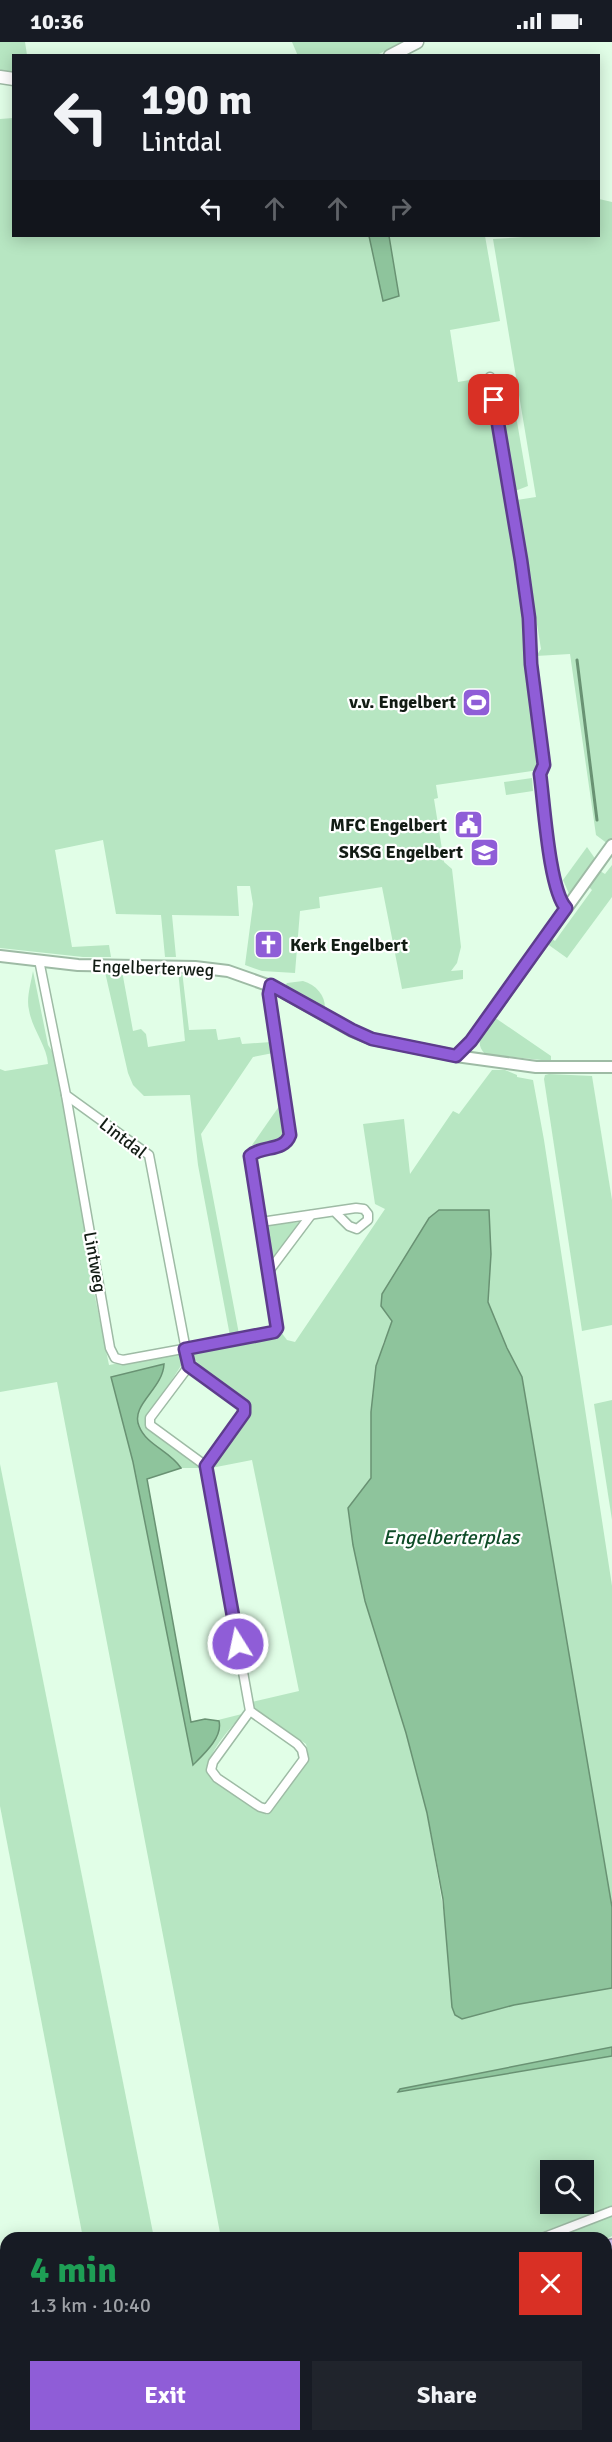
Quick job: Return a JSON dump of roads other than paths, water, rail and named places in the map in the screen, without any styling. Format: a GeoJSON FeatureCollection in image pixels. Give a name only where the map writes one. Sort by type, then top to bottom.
{"type":"FeatureCollection","features":[{"type":"Feature","properties":{"kind":"main road"},"geometry":{"type":"LineString","coordinates":[[394,54],[417,42]]}},
{"type":"Feature","properties":{"kind":"street"},"geometry":{"type":"LineString","coordinates":[[490,377],[529,618],[531,664],[544,765],[540,774],[547,830],[558,896],[566,908]]}},
{"type":"Feature","properties":{"kind":"street"},"geometry":{"type":"LineString","coordinates":[[456,1056],[471,1041],[612,845]]}},
{"type":"Feature","properties":{"kind":"street","name":"Engelberterweg"},"geometry":{"type":"LineString","coordinates":[[0,956],[116,968],[195,967],[228,971],[271,985],[372,1039],[456,1056],[545,1067],[612,1067]]}},
{"type":"Feature","properties":{"kind":"street"},"geometry":{"type":"LineString","coordinates":[[39,960],[66,1095]]}},
{"type":"Feature","properties":{"kind":"street"},"geometry":{"type":"LineString","coordinates":[[185,1349],[274,1332],[277,1328],[250,1156],[257,1150],[281,1146],[288,1141],[290,1135],[269,994],[271,985]]}},
{"type":"Feature","properties":{"kind":"street"},"geometry":{"type":"LineString","coordinates":[[471,1041],[477,1059]]}},
{"type":"Feature","properties":{"kind":"street","name":"Lintdal"},"geometry":{"type":"LineString","coordinates":[[66,1095],[150,1155],[189,1366]]}},
{"type":"Feature","properties":{"kind":"street","name":"Lintweg"},"geometry":{"type":"LineString","coordinates":[[66,1095],[110,1348],[115,1358],[123,1360],[185,1349]]}},
{"type":"Feature","properties":{"kind":"street"},"geometry":{"type":"LineString","coordinates":[[261,1222],[335,1212]]}},
{"type":"Feature","properties":{"kind":"street"},"geometry":{"type":"LineString","coordinates":[[268,1271],[311,1215]]}},
{"type":"Feature","properties":{"kind":"street"},"geometry":{"type":"LineString","coordinates":[[206,1466],[244,1413],[244,1406],[189,1366],[150,1418],[150,1425],[206,1466],[250,1711],[297,1744],[302,1750],[303,1759],[267,1809],[260,1807],[217,1778],[211,1770],[213,1762],[250,1711]]}},
{"type":"Feature","properties":{"kind":"street"},"geometry":{"type":"LineString","coordinates":[[558,2232],[612,2211]]}},
{"type":"Feature","properties":{"kind":"water"},"geometry":{"type":"Polygon","coordinates":[[[369,237],[389,237],[399,296],[383,301],[369,237]]]}},
{"type":"Feature","properties":{"kind":"water","name":"Engelberterplas"},"geometry":{"type":"Polygon","coordinates":[[[439,1210],[489,1210],[491,1254],[488,1302],[522,1377],[612,1907],[612,1988],[514,2005],[462,2019],[455,2015],[452,2007],[443,1899],[427,1813],[406,1733],[365,1601],[348,1508],[371,1478],[371,1412],[376,1366],[392,1321],[381,1306],[382,1294],[429,1218],[439,1210]]]}},
{"type":"Feature","properties":{"kind":"water"},"geometry":{"type":"Polygon","coordinates":[[[164,1364],[158,1381],[137,1418],[142,1433],[181,1468],[147,1479],[191,1722],[205,1719],[219,1721],[215,1739],[193,1765],[133,1462],[111,1377],[164,1364]]]}},
{"type":"Feature","properties":{"kind":"water"},"geometry":{"type":"Polygon","coordinates":[[[612,2047],[612,2056],[398,2092],[400,2089],[612,2047]]]}},
{"type":"Feature","properties":{"kind":"waterway"},"geometry":{"type":"LineString","coordinates":[[577,660],[597,820]]}},
{"type":"Feature","properties":{"kind":"place","name":"v.v. Engelbert"},"geometry":{"type":"Point","coordinates":[477,702]}},
{"type":"Feature","properties":{"kind":"place","name":"MFC Engelbert"},"geometry":{"type":"Point","coordinates":[468,825]}},
{"type":"Feature","properties":{"kind":"place","name":"SKSG Engelbert"},"geometry":{"type":"Point","coordinates":[484,852]}},
{"type":"Feature","properties":{"kind":"place","name":"Kerk Engelbert"},"geometry":{"type":"Point","coordinates":[269,945]}}]}
